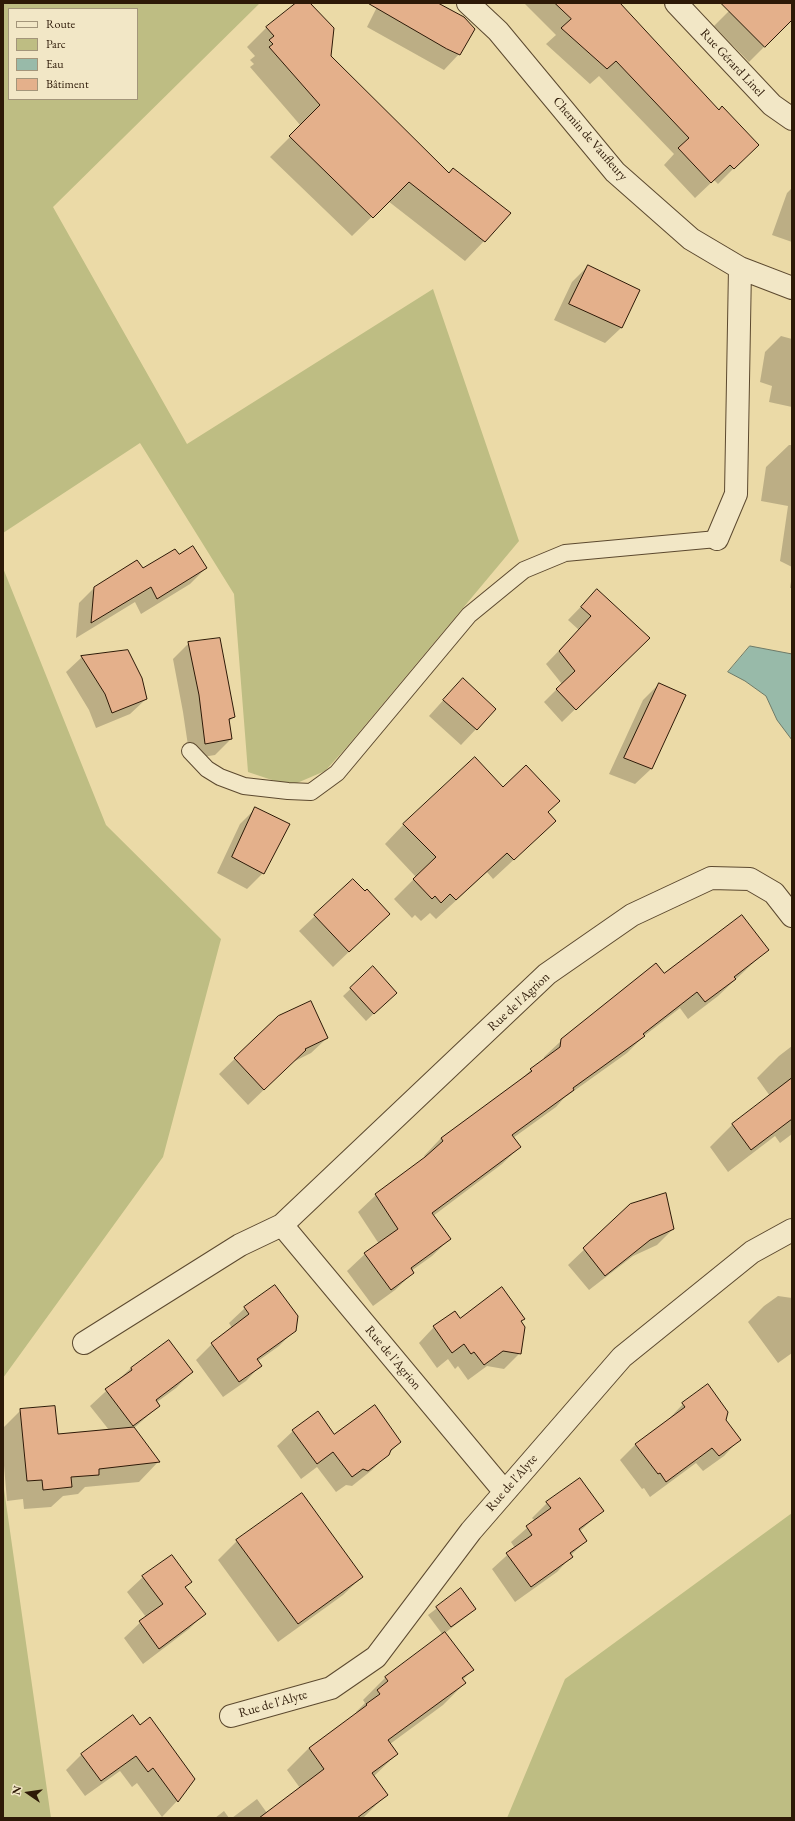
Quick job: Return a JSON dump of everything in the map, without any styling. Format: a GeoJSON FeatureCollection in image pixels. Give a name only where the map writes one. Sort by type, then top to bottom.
{"type":"FeatureCollection","features":[{"type":"Feature","properties":{"kind":"street","name":"Chemin de Vaufleury"},"geometry":{"type":"LineString","coordinates":[[468,3],[498,31],[615,172],[690,239],[740,268],[792,288]]}},
{"type":"Feature","properties":{"kind":"street","name":"Rue Gérard Linel"},"geometry":{"type":"LineString","coordinates":[[676,3],[772,105],[792,120]]}},
{"type":"Feature","properties":{"kind":"street"},"geometry":{"type":"LineString","coordinates":[[717,539],[736,494],[740,268]]}},
{"type":"Feature","properties":{"kind":"street","name":"Rue de l'Agrion"},"geometry":{"type":"LineString","coordinates":[[84,1343],[240,1245],[282,1225],[547,974],[632,915],[711,878],[750,879],[774,893],[792,916]]}},
{"type":"Feature","properties":{"kind":"street","name":"Rue de l'Agrion"},"geometry":{"type":"LineString","coordinates":[[282,1225],[504,1491]]}},
{"type":"Feature","properties":{"kind":"street","name":"Rue de l'Alyte"},"geometry":{"type":"LineString","coordinates":[[231,1716],[331,1688],[376,1657],[471,1531],[504,1491],[622,1357],[752,1252],[792,1230]]}},
{"type":"Feature","properties":{"kind":"lane"},"geometry":{"type":"LineString","coordinates":[[190,751],[207,770],[220,777],[244,786],[288,792],[311,792],[337,773],[469,615],[524,570],[565,553],[717,539]]}},
{"type":"Feature","properties":{"kind":"green space"},"geometry":{"type":"Polygon","coordinates":[[[3,3],[260,3],[53,207],[187,444],[433,289],[519,541],[325,771],[290,786],[248,772],[234,594],[140,443],[3,533],[3,3]]]}},
{"type":"Feature","properties":{"kind":"green space"},"geometry":{"type":"Polygon","coordinates":[[[3,568],[106,825],[221,939],[163,1157],[3,1378],[3,568]]]}},
{"type":"Feature","properties":{"kind":"green space"},"geometry":{"type":"Polygon","coordinates":[[[3,1482],[51,1818],[3,1818],[3,1482]]]}},
{"type":"Feature","properties":{"kind":"green space"},"geometry":{"type":"Polygon","coordinates":[[[792,1513],[792,1818],[507,1818],[565,1679],[792,1513]]]}},
{"type":"Feature","properties":{"kind":"water"},"geometry":{"type":"Polygon","coordinates":[[[750,646],[792,654],[792,740],[777,720],[766,696],[745,681],[728,672],[750,646]]]}},
{"type":"Feature","properties":{"kind":"building"},"geometry":{"type":"Polygon","coordinates":[[[296,3],[310,3],[334,28],[331,56],[449,173],[453,168],[511,213],[485,242],[409,182],[373,218],[289,136],[320,105],[269,47],[273,44],[269,40],[274,36],[266,27],[296,3]]]}},
{"type":"Feature","properties":{"kind":"building"},"geometry":{"type":"Polygon","coordinates":[[[368,3],[438,3],[464,17],[475,29],[460,55],[368,3]]]}},
{"type":"Feature","properties":{"kind":"building"},"geometry":{"type":"Polygon","coordinates":[[[555,3],[620,3],[719,110],[722,106],[759,145],[734,169],[730,165],[711,183],[678,148],[689,138],[616,61],[607,69],[561,28],[571,19],[555,3]]]}},
{"type":"Feature","properties":{"kind":"building"},"geometry":{"type":"Polygon","coordinates":[[[721,3],[792,3],[792,20],[765,47],[721,3]]]}},
{"type":"Feature","properties":{"kind":"building"},"geometry":{"type":"Polygon","coordinates":[[[588,265],[640,290],[622,328],[569,304],[588,265]]]}},
{"type":"Feature","properties":{"kind":"building"},"geometry":{"type":"Polygon","coordinates":[[[193,546],[207,568],[157,599],[151,587],[91,623],[94,587],[137,560],[143,568],[175,549],[179,554],[193,546]]]}},
{"type":"Feature","properties":{"kind":"building"},"geometry":{"type":"Polygon","coordinates":[[[597,589],[650,638],[576,710],[556,689],[575,671],[559,651],[591,616],[581,607],[597,589]]]}},
{"type":"Feature","properties":{"kind":"building"},"geometry":{"type":"Polygon","coordinates":[[[220,638],[235,717],[229,719],[232,739],[205,744],[199,695],[188,642],[220,638]]]}},
{"type":"Feature","properties":{"kind":"building"},"geometry":{"type":"Polygon","coordinates":[[[128,650],[142,678],[147,699],[112,713],[105,694],[81,656],[128,650]]]}},
{"type":"Feature","properties":{"kind":"building"},"geometry":{"type":"Polygon","coordinates":[[[463,678],[496,709],[477,730],[443,700],[463,678]]]}},
{"type":"Feature","properties":{"kind":"building"},"geometry":{"type":"Polygon","coordinates":[[[659,683],[686,695],[652,769],[624,758],[659,683]]]}},
{"type":"Feature","properties":{"kind":"building"},"geometry":{"type":"Polygon","coordinates":[[[475,757],[503,787],[526,765],[560,801],[548,812],[556,821],[514,860],[507,853],[456,900],[450,894],[441,903],[435,896],[432,899],[413,879],[436,857],[403,824],[475,757]]]}},
{"type":"Feature","properties":{"kind":"building"},"geometry":{"type":"Polygon","coordinates":[[[255,807],[290,824],[264,874],[232,857],[255,807]]]}},
{"type":"Feature","properties":{"kind":"building"},"geometry":{"type":"Polygon","coordinates":[[[353,879],[365,891],[367,889],[390,914],[349,952],[314,915],[353,879]]]}},
{"type":"Feature","properties":{"kind":"building"},"geometry":{"type":"Polygon","coordinates":[[[742,915],[769,950],[734,977],[736,979],[705,1002],[697,992],[643,1034],[645,1036],[573,1088],[574,1090],[512,1135],[521,1147],[432,1213],[451,1239],[411,1268],[414,1273],[391,1290],[364,1253],[398,1229],[375,1194],[425,1157],[443,1141],[441,1138],[532,1071],[530,1069],[560,1047],[561,1039],[656,963],[664,973],[742,915]]]}},
{"type":"Feature","properties":{"kind":"building"},"geometry":{"type":"Polygon","coordinates":[[[373,966],[397,993],[374,1014],[350,988],[373,966]]]}},
{"type":"Feature","properties":{"kind":"building"},"geometry":{"type":"Polygon","coordinates":[[[311,1001],[328,1038],[305,1049],[306,1050],[264,1090],[234,1058],[278,1016],[311,1001]]]}},
{"type":"Feature","properties":{"kind":"building"},"geometry":{"type":"Polygon","coordinates":[[[792,1078],[792,1119],[751,1150],[732,1124],[792,1078]]]}},
{"type":"Feature","properties":{"kind":"building"},"geometry":{"type":"Polygon","coordinates":[[[666,1193],[674,1229],[650,1240],[605,1276],[583,1248],[630,1204],[666,1193]]]}},
{"type":"Feature","properties":{"kind":"building"},"geometry":{"type":"Polygon","coordinates":[[[275,1285],[298,1316],[296,1331],[257,1359],[262,1366],[239,1382],[211,1343],[249,1314],[244,1307],[275,1285]]]}},
{"type":"Feature","properties":{"kind":"building"},"geometry":{"type":"Polygon","coordinates":[[[502,1287],[525,1319],[521,1321],[525,1327],[521,1354],[503,1351],[484,1365],[474,1352],[471,1354],[464,1344],[452,1353],[433,1326],[455,1311],[460,1318],[502,1287]]]}},
{"type":"Feature","properties":{"kind":"building"},"geometry":{"type":"Polygon","coordinates":[[[169,1340],[193,1372],[156,1400],[160,1406],[133,1426],[105,1389],[132,1370],[131,1368],[169,1340]]]}},
{"type":"Feature","properties":{"kind":"building"},"geometry":{"type":"Polygon","coordinates":[[[708,1384],[728,1412],[726,1420],[741,1440],[719,1456],[712,1448],[666,1482],[635,1444],[685,1407],[682,1403],[708,1384]]]}},
{"type":"Feature","properties":{"kind":"building"},"geometry":{"type":"Polygon","coordinates":[[[375,1405],[401,1442],[391,1450],[389,1455],[368,1471],[363,1469],[352,1477],[333,1452],[317,1464],[292,1430],[318,1411],[334,1434],[375,1405]]]}},
{"type":"Feature","properties":{"kind":"building"},"geometry":{"type":"Polygon","coordinates":[[[55,1406],[58,1434],[134,1427],[160,1462],[99,1469],[99,1475],[71,1477],[72,1487],[43,1490],[42,1480],[27,1481],[20,1409],[55,1406]]]}},
{"type":"Feature","properties":{"kind":"building"},"geometry":{"type":"Polygon","coordinates":[[[580,1478],[604,1511],[579,1529],[587,1541],[570,1553],[573,1557],[531,1587],[506,1553],[532,1535],[526,1526],[551,1508],[546,1502],[580,1478]]]}},
{"type":"Feature","properties":{"kind":"building"},"geometry":{"type":"Polygon","coordinates":[[[302,1493],[363,1577],[298,1624],[236,1540],[302,1493]]]}},
{"type":"Feature","properties":{"kind":"building"},"geometry":{"type":"Polygon","coordinates":[[[172,1555],[192,1582],[185,1587],[206,1614],[159,1649],[139,1621],[163,1604],[142,1576],[172,1555]]]}},
{"type":"Feature","properties":{"kind":"building"},"geometry":{"type":"Polygon","coordinates":[[[461,1588],[476,1609],[451,1627],[436,1607],[461,1588]]]}},
{"type":"Feature","properties":{"kind":"building"},"geometry":{"type":"Polygon","coordinates":[[[445,1632],[474,1670],[462,1678],[466,1683],[388,1740],[398,1754],[372,1773],[388,1795],[357,1818],[259,1818],[324,1769],[309,1748],[380,1694],[377,1690],[388,1681],[385,1677],[445,1632]]]}},
{"type":"Feature","properties":{"kind":"building"},"geometry":{"type":"Polygon","coordinates":[[[133,1715],[140,1725],[150,1717],[195,1779],[178,1802],[153,1768],[148,1772],[136,1756],[101,1781],[81,1754],[133,1715]]]}}]}
